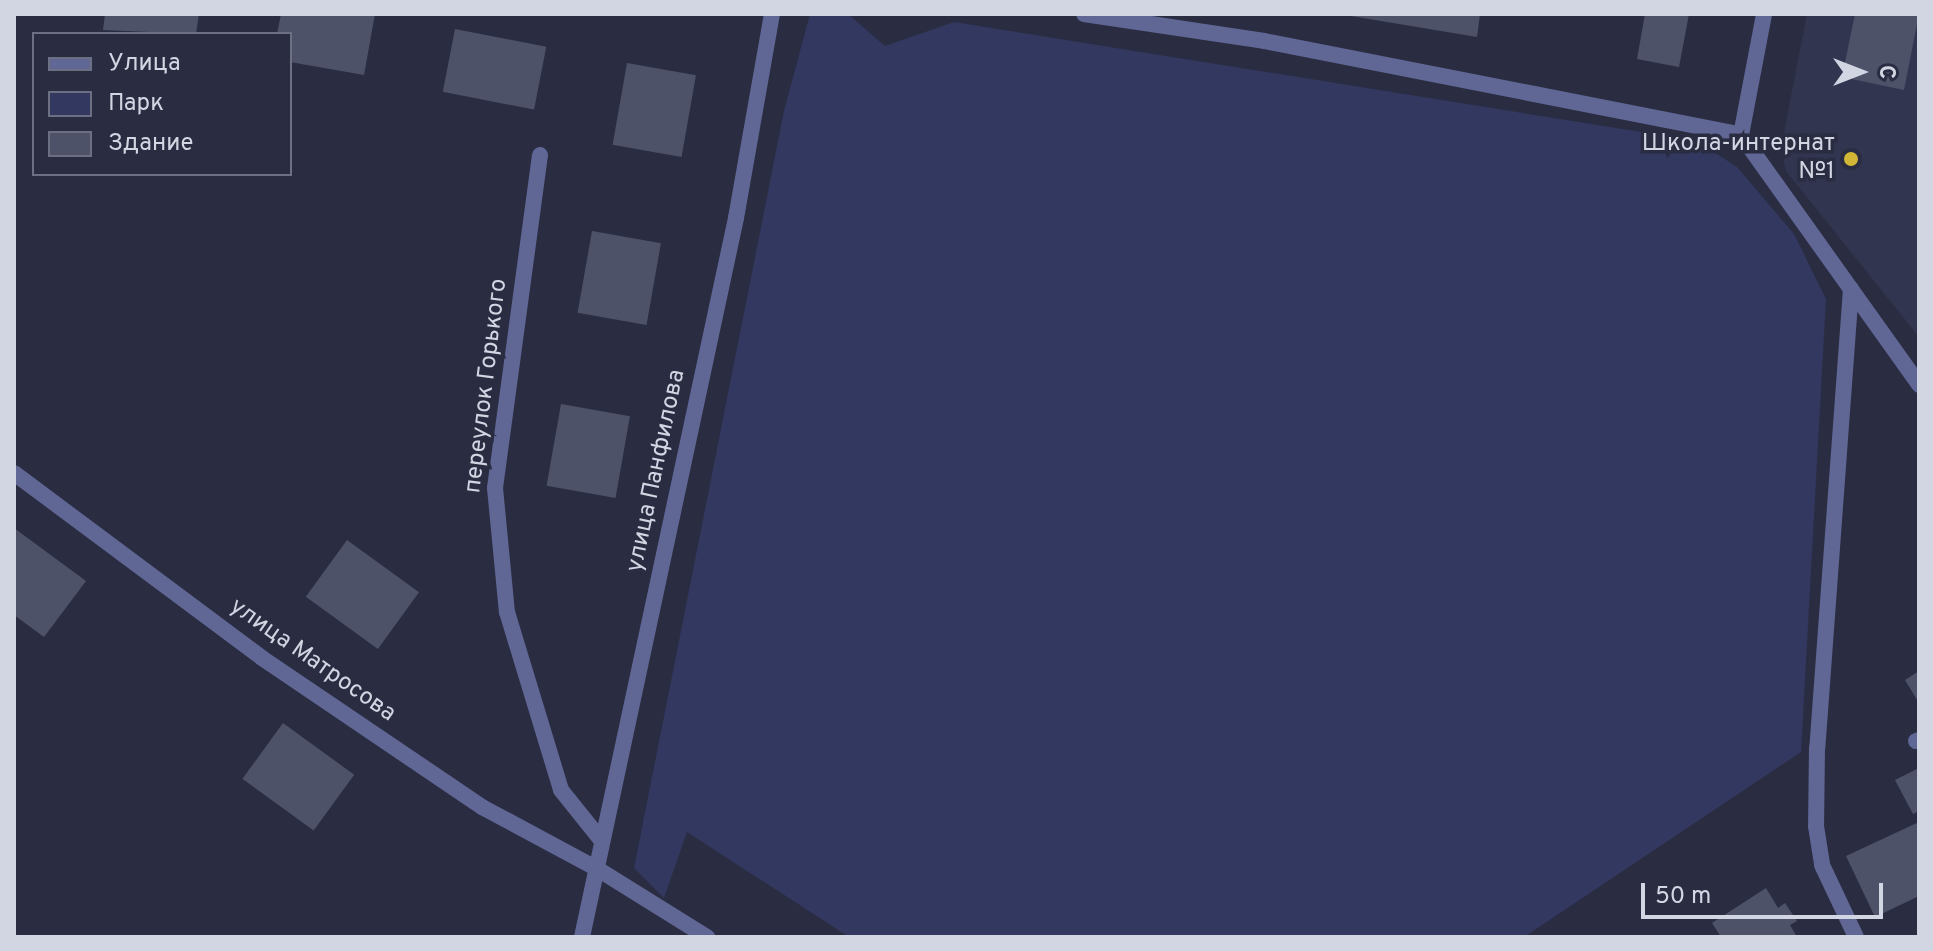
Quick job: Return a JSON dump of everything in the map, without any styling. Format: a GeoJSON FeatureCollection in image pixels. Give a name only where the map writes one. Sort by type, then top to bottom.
{"type":"FeatureCollection","features":[{"type":"Feature","properties":{"kind":"street","name":"улица Панфилова"},"geometry":{"type":"LineString","coordinates":[[582,937],[736,218],[772,14]]}},
{"type":"Feature","properties":{"kind":"street"},"geometry":{"type":"LineString","coordinates":[[1084,14],[1264,41],[1741,135],[1919,385]]}},
{"type":"Feature","properties":{"kind":"street"},"geometry":{"type":"LineString","coordinates":[[1741,135],[1764,14]]}},
{"type":"Feature","properties":{"kind":"street","name":"переулок Горького"},"geometry":{"type":"LineString","coordinates":[[540,155],[495,488],[507,612],[561,790],[602,841]]}},
{"type":"Feature","properties":{"kind":"street"},"geometry":{"type":"LineString","coordinates":[[1851,289],[1817,748],[1816,826],[1822,865],[1856,937]]}},
{"type":"Feature","properties":{"kind":"street","name":"улица Матросова"},"geometry":{"type":"LineString","coordinates":[[14,473],[262,658],[443,781],[596,868],[707,937]]}},
{"type":"Feature","properties":{"kind":"shaded area","name":"Школа-интернат №1"},"geometry":{"type":"Polygon","coordinates":[[[1807,14],[1919,14],[1919,337],[1786,171],[1781,148],[1807,14]]]}},
{"type":"Feature","properties":{"kind":"green space"},"geometry":{"type":"Polygon","coordinates":[[[810,14],[848,14],[885,46],[954,22],[1697,141],[1737,167],[1794,234],[1826,299],[1801,752],[1524,937],[849,937],[687,832],[664,898],[634,868],[784,111],[810,14]]]}},
{"type":"Feature","properties":{"kind":"building"},"geometry":{"type":"Polygon","coordinates":[[[105,14],[199,14],[196,32],[103,30],[105,14]]]}},
{"type":"Feature","properties":{"kind":"building"},"geometry":{"type":"Polygon","coordinates":[[[281,14],[375,14],[364,75],[292,62],[292,32],[277,32],[281,14]]]}},
{"type":"Feature","properties":{"kind":"building"},"geometry":{"type":"Polygon","coordinates":[[[1339,14],[1480,14],[1477,37],[1339,14]]]}},
{"type":"Feature","properties":{"kind":"building"},"geometry":{"type":"Polygon","coordinates":[[[1645,14],[1689,14],[1679,67],[1637,59],[1645,14]]]}},
{"type":"Feature","properties":{"kind":"building"},"geometry":{"type":"Polygon","coordinates":[[[1855,14],[1919,14],[1904,90],[1842,77],[1855,14]]]}},
{"type":"Feature","properties":{"kind":"building"},"geometry":{"type":"Polygon","coordinates":[[[455,29],[546,47],[534,110],[443,92],[455,29]]]}},
{"type":"Feature","properties":{"kind":"building"},"geometry":{"type":"Polygon","coordinates":[[[627,63],[696,75],[682,157],[613,145],[627,63]]]}},
{"type":"Feature","properties":{"kind":"building"},"geometry":{"type":"Polygon","coordinates":[[[592,231],[661,243],[647,325],[578,313],[592,231]]]}},
{"type":"Feature","properties":{"kind":"building"},"geometry":{"type":"Polygon","coordinates":[[[561,404],[630,416],[616,498],[547,486],[561,404]]]}},
{"type":"Feature","properties":{"kind":"building"},"geometry":{"type":"Polygon","coordinates":[[[14,528],[86,581],[44,637],[14,615],[14,528]]]}},
{"type":"Feature","properties":{"kind":"building"},"geometry":{"type":"Polygon","coordinates":[[[347,540],[419,592],[378,649],[306,597],[347,540]]]}},
{"type":"Feature","properties":{"kind":"building"},"geometry":{"type":"Polygon","coordinates":[[[1919,671],[1919,703],[1905,680],[1919,671]]]}},
{"type":"Feature","properties":{"kind":"building"},"geometry":{"type":"Polygon","coordinates":[[[283,723],[354,775],[314,831],[242,779],[283,723]]]}},
{"type":"Feature","properties":{"kind":"building"},"geometry":{"type":"Polygon","coordinates":[[[1919,768],[1919,811],[1913,814],[1895,780],[1919,768]]]}},
{"type":"Feature","properties":{"kind":"building"},"geometry":{"type":"Polygon","coordinates":[[[1919,822],[1919,896],[1875,917],[1846,856],[1919,822]]]}},
{"type":"Feature","properties":{"kind":"building"},"geometry":{"type":"Polygon","coordinates":[[[1766,888],[1778,908],[1785,903],[1797,921],[1790,925],[1797,937],[1721,937],[1712,923],[1766,888]]]}},
{"type":"Feature","properties":{"kind":"place","name":"Школа-интернат №1"},"geometry":{"type":"Point","coordinates":[1851,159]}}]}
